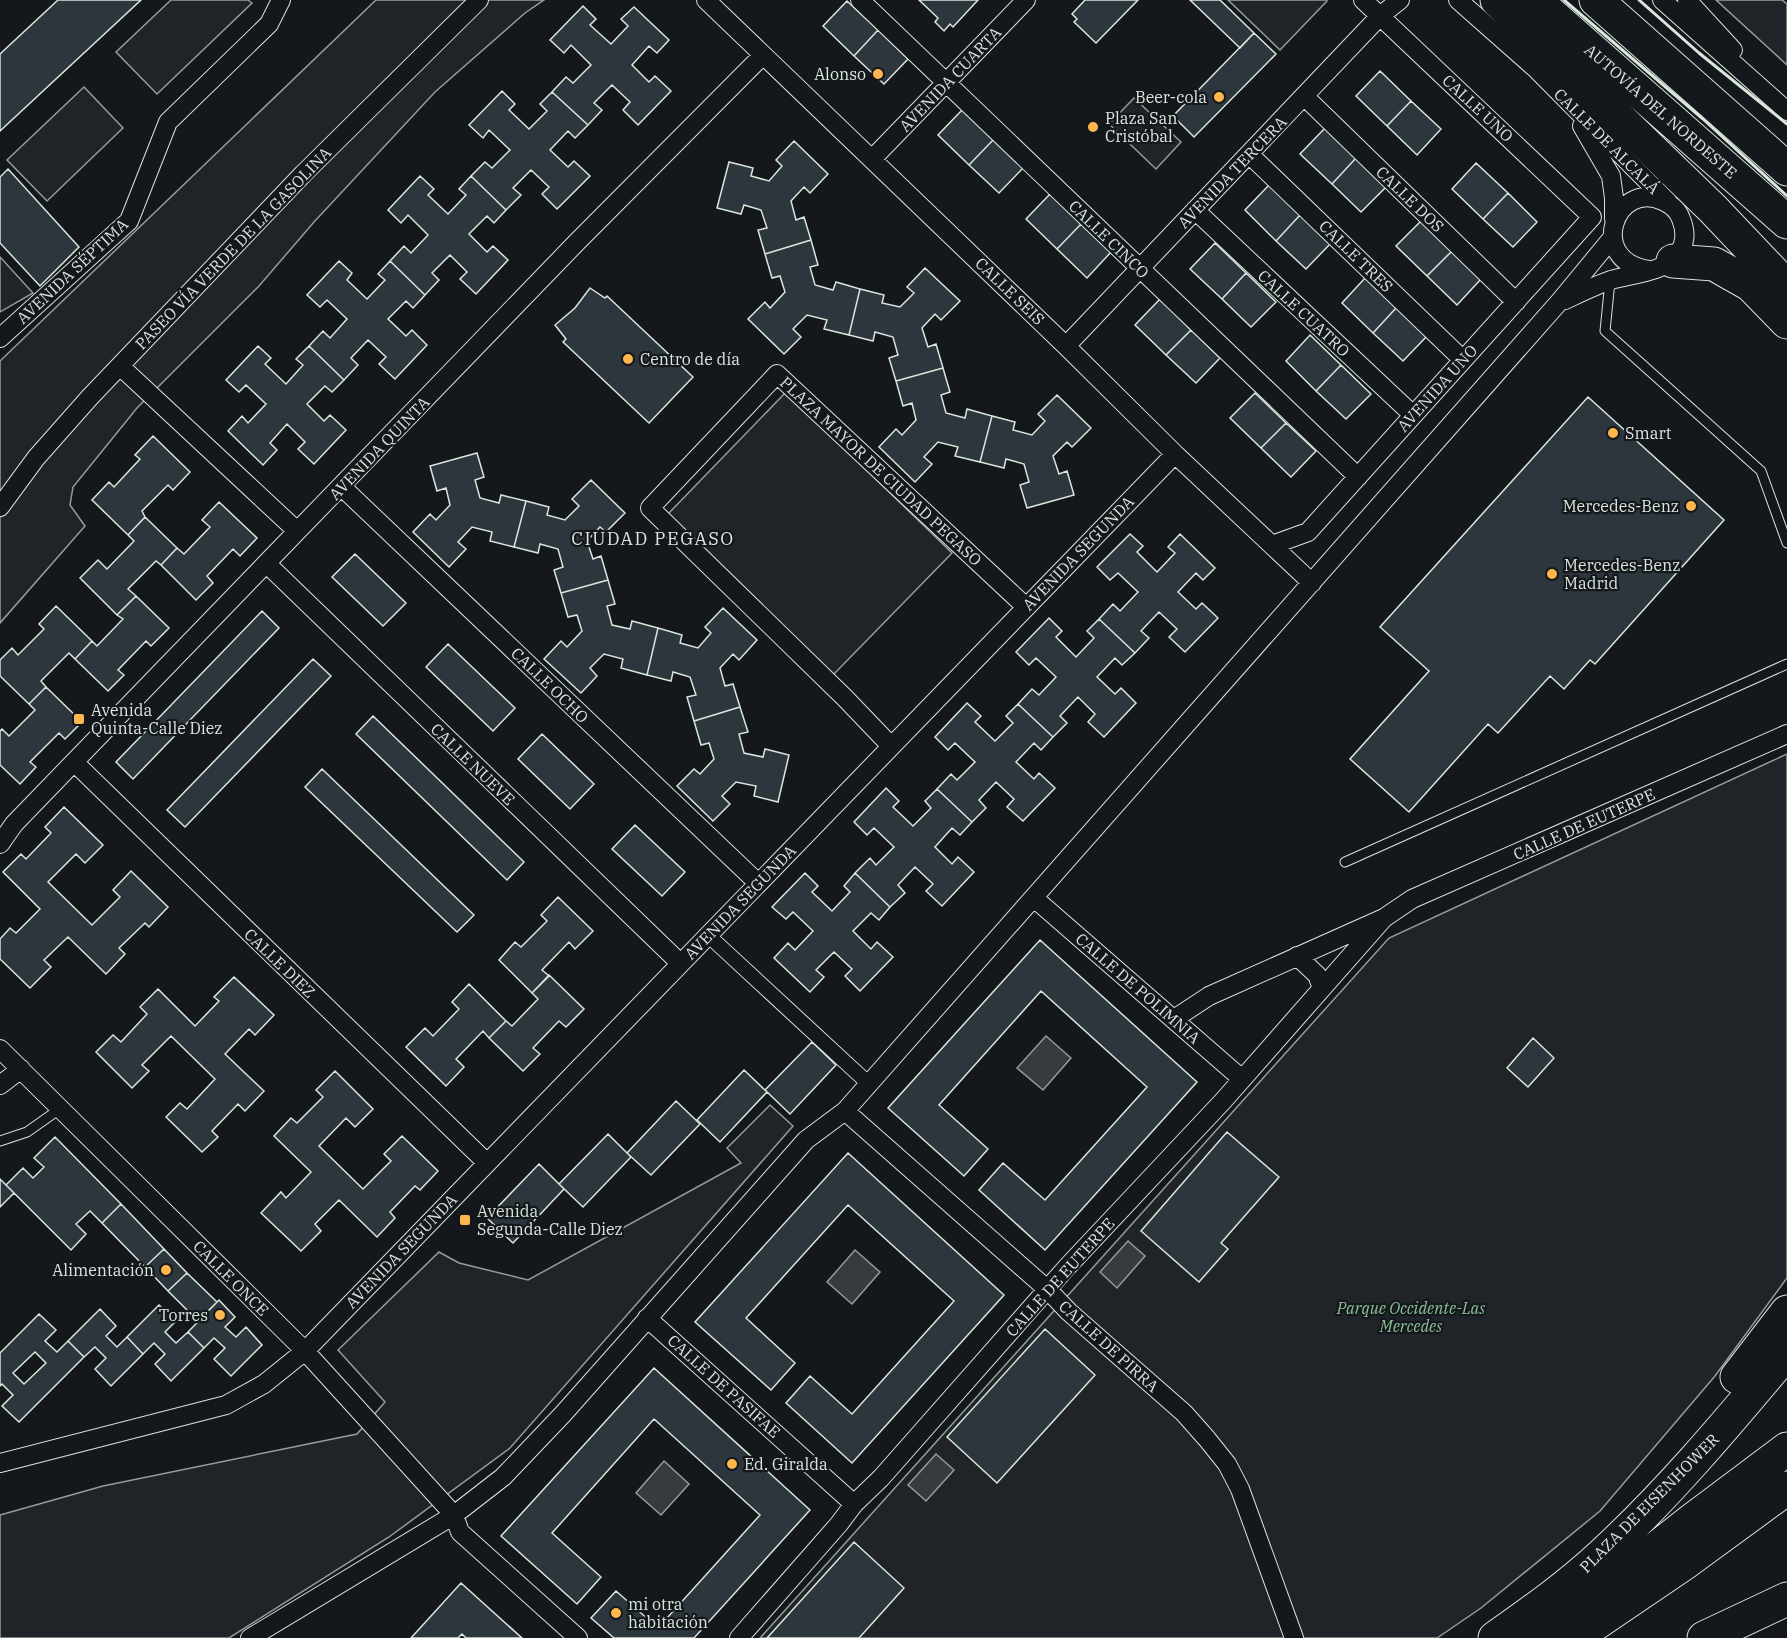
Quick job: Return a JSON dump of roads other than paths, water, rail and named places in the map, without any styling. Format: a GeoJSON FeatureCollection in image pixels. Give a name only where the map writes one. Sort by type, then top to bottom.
{"type":"FeatureCollection","features":[{"type":"Feature","properties":{"kind":"highway"},"geometry":{"type":"LineString","coordinates":[[1497,0],[1713,208],[1787,287]]}},
{"type":"Feature","properties":{"kind":"highway","name":"AUTOVÍA DEL NORDESTE"},"geometry":{"type":"LineString","coordinates":[[1535,0],[1787,222]]}},
{"type":"Feature","properties":{"kind":"highway"},"geometry":{"type":"LineString","coordinates":[[1596,0],[1787,169]]}},
{"type":"Feature","properties":{"kind":"highway"},"geometry":{"type":"LineString","coordinates":[[1758,143],[1787,158]]}},
{"type":"Feature","properties":{"kind":"highway"},"geometry":{"type":"LineString","coordinates":[[1661,265],[1714,264],[1751,285],[1787,322]]}},
{"type":"Feature","properties":{"kind":"highway"},"geometry":{"type":"LineString","coordinates":[[1546,1602],[1708,1414],[1787,1312]]}},
{"type":"Feature","properties":{"kind":"highway","name":"PLAZA DE EISENHOWER"},"geometry":{"type":"LineString","coordinates":[[1495,1638],[1546,1602],[1603,1554],[1705,1449],[1787,1352]]}},
{"type":"Feature","properties":{"kind":"highway"},"geometry":{"type":"LineString","coordinates":[[1534,1638],[1574,1613],[1787,1449]]}},
{"type":"Feature","properties":{"kind":"highway"},"geometry":{"type":"LineString","coordinates":[[1574,1638],[1686,1562],[1787,1488]]}},
{"type":"Feature","properties":{"kind":"highway"},"geometry":{"type":"LineString","coordinates":[[1704,1638],[1787,1599]]}},
{"type":"Feature","properties":{"kind":"street","name":"AVENIDA SÉPTIMA"},"geometry":{"type":"LineString","coordinates":[[0,338],[129,222],[168,122],[269,24],[281,0]]}},
{"type":"Feature","properties":{"kind":"street","name":"PASEO VÍA VERDE DE LA GASOLINA"},"geometry":{"type":"LineString","coordinates":[[0,507],[36,458],[84,403],[303,174],[479,0]]}},
{"type":"Feature","properties":{"kind":"street","name":"CALLE SEIS"},"geometry":{"type":"LineString","coordinates":[[706,0],[873,158],[1175,454],[1312,583]]}},
{"type":"Feature","properties":{"kind":"street","name":"CALLE CINCO"},"geometry":{"type":"LineString","coordinates":[[860,0],[1358,477]]}},
{"type":"Feature","properties":{"kind":"street","name":"AVENIDA CUARTA"},"geometry":{"type":"LineString","coordinates":[[873,158],[1026,0]]}},
{"type":"Feature","properties":{"kind":"street","name":"CALLE UNO"},"geometry":{"type":"LineString","coordinates":[[1363,0],[1592,216]]}},
{"type":"Feature","properties":{"kind":"street","name":"AVENIDA TERCERA"},"geometry":{"type":"LineString","coordinates":[[1066,346],[1380,16],[1400,0]]}},
{"type":"Feature","properties":{"kind":"street","name":"CALLE DE ALCALÁ"},"geometry":{"type":"LineString","coordinates":[[1458,0],[1535,68],[1679,213]]}},
{"type":"Feature","properties":{"kind":"street"},"geometry":{"type":"LineString","coordinates":[[1662,0],[1787,109]]}},
{"type":"Feature","properties":{"kind":"street"},"geometry":{"type":"LineString","coordinates":[[1687,0],[1787,109]]}},
{"type":"Feature","properties":{"kind":"street","name":"AVENIDA QUINTA"},"geometry":{"type":"LineString","coordinates":[[0,844],[14,824],[297,531],[577,242],[763,55]]}},
{"type":"Feature","properties":{"kind":"street","name":"CALLE DE ALCALÁ"},"geometry":{"type":"LineString","coordinates":[[1535,68],[1587,133],[1611,176],[1614,219]]}},
{"type":"Feature","properties":{"kind":"street","name":"CALLE DOS"},"geometry":{"type":"LineString","coordinates":[[1304,96],[1516,302]]}},
{"type":"Feature","properties":{"kind":"street","name":"CALLE TRES"},"geometry":{"type":"LineString","coordinates":[[1249,154],[1462,359]]}},
{"type":"Feature","properties":{"kind":"street"},"geometry":{"type":"LineString","coordinates":[[1560,302],[1610,281],[1661,265],[1680,251],[1685,228],[1679,213],[1670,204],[1658,198],[1641,198],[1629,202],[1614,219],[1612,238],[1619,254],[1628,263],[1640,268],[1661,265]]}},
{"type":"Feature","properties":{"kind":"street","name":"CALLE CUATRO"},"geometry":{"type":"LineString","coordinates":[[1195,210],[1413,416]]}},
{"type":"Feature","properties":{"kind":"street","name":"AVENIDA UNO"},"geometry":{"type":"LineString","coordinates":[[1272,545],[1308,532],[1592,216]]}},
{"type":"Feature","properties":{"kind":"street"},"geometry":{"type":"LineString","coordinates":[[250,1638],[454,1515],[502,1477],[563,1414],[806,1140],[845,1111],[1560,302],[1612,238]]}},
{"type":"Feature","properties":{"kind":"street"},"geometry":{"type":"LineString","coordinates":[[120,366],[297,531]]}},
{"type":"Feature","properties":{"kind":"street","name":"PLAZA MAYOR DE CIUDAD PEGASO"},"geometry":{"type":"LineString","coordinates":[[891,746],[845,698],[650,508],[777,374],[1026,607]]}},
{"type":"Feature","properties":{"kind":"street","name":"AVENIDA SEGUNDA"},"geometry":{"type":"LineString","coordinates":[[0,1463],[226,1405],[264,1384],[305,1351],[1175,454]]}},
{"type":"Feature","properties":{"kind":"street","name":"CALLE OCHO"},"geometry":{"type":"LineString","coordinates":[[342,487],[758,883]]}},
{"type":"Feature","properties":{"kind":"street","name":"CALLE NUEVE"},"geometry":{"type":"LineString","coordinates":[[267,564],[680,963]]}},
{"type":"Feature","properties":{"kind":"street","name":"CALLE DE EUTERPE"},"geometry":{"type":"LineString","coordinates":[[1173,1019],[1209,996],[1384,918],[1412,899],[1787,734]]}},
{"type":"Feature","properties":{"kind":"street","name":"CALLE DIEZ"},"geometry":{"type":"LineString","coordinates":[[74,762],[487,1163]]}},
{"type":"Feature","properties":{"kind":"street","name":"CALLE DE POLIMNIA"},"geometry":{"type":"LineString","coordinates":[[1034,898],[1242,1079]]}},
{"type":"Feature","properties":{"kind":"street","name":"CALLE DE EUTERPE"},"geometry":{"type":"LineString","coordinates":[[739,1638],[840,1524],[854,1504],[881,1478],[1048,1290],[1242,1079],[1384,918]]}},
{"type":"Feature","properties":{"kind":"street"},"geometry":{"type":"LineString","coordinates":[[708,936],[869,1084]]}},
{"type":"Feature","properties":{"kind":"street"},"geometry":{"type":"LineString","coordinates":[[1297,956],[1317,975],[1322,988]]}},
{"type":"Feature","properties":{"kind":"street","name":"CALLE ONCE"},"geometry":{"type":"LineString","coordinates":[[0,1049],[305,1351],[454,1515],[460,1532],[578,1638]]}},
{"type":"Feature","properties":{"kind":"street"},"geometry":{"type":"LineString","coordinates":[[0,1085],[21,1069]]}},
{"type":"Feature","properties":{"kind":"street","name":"CALLE DE PIRRA"},"geometry":{"type":"LineString","coordinates":[[845,1111],[1048,1290],[1069,1312],[1184,1413],[1207,1438],[1227,1464],[1240,1489],[1294,1638]]}},
{"type":"Feature","properties":{"kind":"street","name":"CALLE DE PASIFAE"},"geometry":{"type":"LineString","coordinates":[[647,1318],[854,1504]]}},
{"type":"Feature","properties":{"kind":"lane"},"geometry":{"type":"LineString","coordinates":[[1610,281],[1605,332],[1761,471],[1787,543]]}},
{"type":"Feature","properties":{"kind":"lane"},"geometry":{"type":"LineString","coordinates":[[1345,862],[1787,664]]}},
{"type":"Feature","properties":{"kind":"lane"},"geometry":{"type":"LineString","coordinates":[[0,1141],[27,1132],[61,1108]]}},
{"type":"Feature","properties":{"kind":"place","name":"Alonso"},"geometry":{"type":"Point","coordinates":[878,74]}},
{"type":"Feature","properties":{"kind":"place","name":"Beer-cola"},"geometry":{"type":"Point","coordinates":[1219,97]}},
{"type":"Feature","properties":{"kind":"place","name":"Plaza San Cristóbal"},"geometry":{"type":"Point","coordinates":[1093,127]}},
{"type":"Feature","properties":{"kind":"place","name":"Centro de día"},"geometry":{"type":"Point","coordinates":[628,359]}},
{"type":"Feature","properties":{"kind":"place","name":"Smart"},"geometry":{"type":"Point","coordinates":[1613,433]}},
{"type":"Feature","properties":{"kind":"place","name":"Mercedes-Benz"},"geometry":{"type":"Point","coordinates":[1691,506]}},
{"type":"Feature","properties":{"kind":"place","name":"Mercedes-Benz Madrid"},"geometry":{"type":"Point","coordinates":[1552,574]}},
{"type":"Feature","properties":{"kind":"place","name":"Avenida Quinta-Calle Diez"},"geometry":{"type":"Point","coordinates":[79,719]}},
{"type":"Feature","properties":{"kind":"place","name":"Avenida Segunda-Calle Diez"},"geometry":{"type":"Point","coordinates":[465,1220]}},
{"type":"Feature","properties":{"kind":"place","name":"Alimentación"},"geometry":{"type":"Point","coordinates":[166,1270]}},
{"type":"Feature","properties":{"kind":"place","name":"Torres"},"geometry":{"type":"Point","coordinates":[220,1315]}},
{"type":"Feature","properties":{"kind":"place","name":"Ed. Giralda"},"geometry":{"type":"Point","coordinates":[732,1464]}},
{"type":"Feature","properties":{"kind":"place","name":"mi otra habitación"},"geometry":{"type":"Point","coordinates":[616,1613]}},
{"type":"Feature","properties":{"kind":"district","name":"CIUDAD PEGASO"},"geometry":{"type":"Point","coordinates":[653,538]}},
{"type":"Feature","properties":{"kind":"park label","name":"Parque Occidente-Las Mercedes"},"geometry":{"type":"Point","coordinates":[1411,1317]}}]}
